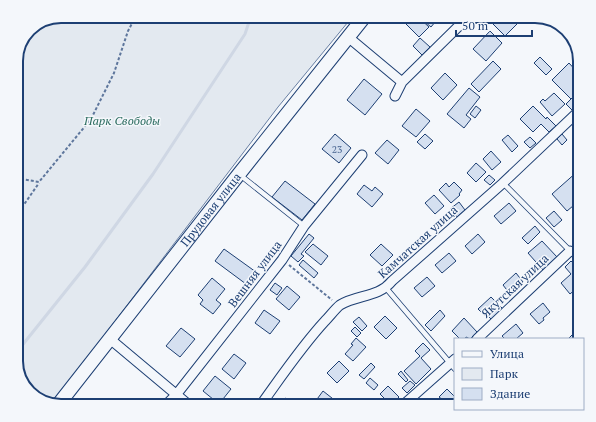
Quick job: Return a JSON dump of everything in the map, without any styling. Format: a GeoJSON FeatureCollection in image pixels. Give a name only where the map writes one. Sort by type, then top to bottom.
{"type":"FeatureCollection","features":[{"type":"Feature","properties":{"kind":"main road","name":"Прудовая улица"},"geometry":{"type":"LineString","coordinates":[[63,399],[359,23]]}},
{"type":"Feature","properties":{"kind":"street"},"geometry":{"type":"LineString","coordinates":[[395,96],[402,82],[462,23]]}},
{"type":"Feature","properties":{"kind":"street"},"geometry":{"type":"LineString","coordinates":[[348,37],[402,82]]}},
{"type":"Feature","properties":{"kind":"street","name":"Камчатская улица"},"geometry":{"type":"LineString","coordinates":[[265,399],[310,337],[339,306],[386,288],[392,281],[503,183],[573,117]]}},
{"type":"Feature","properties":{"kind":"street","name":"Вешняя улица"},"geometry":{"type":"LineString","coordinates":[[172,399],[282,260],[304,226],[362,155]]}},
{"type":"Feature","properties":{"kind":"street","name":"Якутская улица"},"geometry":{"type":"LineString","coordinates":[[478,338],[570,251]]}},
{"type":"Feature","properties":{"kind":"street"},"geometry":{"type":"LineString","coordinates":[[110,339],[181,399]]}},
{"type":"Feature","properties":{"kind":"street"},"geometry":{"type":"LineString","coordinates":[[410,399],[453,364]]}},
{"type":"Feature","properties":{"kind":"lane"},"geometry":{"type":"LineString","coordinates":[[239,174],[304,226]]}},
{"type":"Feature","properties":{"kind":"lane"},"geometry":{"type":"LineString","coordinates":[[503,183],[573,254]]}},
{"type":"Feature","properties":{"kind":"lane"},"geometry":{"type":"LineString","coordinates":[[386,288],[453,364]]}},
{"type":"Feature","properties":{"kind":"path"},"geometry":{"type":"LineString","coordinates":[[23,206],[39,182],[91,119],[114,73],[128,31],[132,23]]}},
{"type":"Feature","properties":{"kind":"path"},"geometry":{"type":"LineString","coordinates":[[570,120],[573,128]]}},
{"type":"Feature","properties":{"kind":"path"},"geometry":{"type":"LineString","coordinates":[[23,179],[39,182]]}},
{"type":"Feature","properties":{"kind":"path"},"geometry":{"type":"LineString","coordinates":[[282,260],[339,306]]}},
{"type":"Feature","properties":{"kind":"green space","name":"Парк Свободы"},"geometry":{"type":"Polygon","coordinates":[[[61,23],[347,23],[278,107],[55,399],[51,398],[40,393],[34,388],[26,376],[23,364],[23,58],[24,51],[29,40],[40,29],[53,24],[61,23]]]}},
{"type":"Feature","properties":{"kind":"building"},"geometry":{"type":"Polygon","coordinates":[[[425,23],[429,27],[419,37],[406,24],[425,23]]]}},
{"type":"Feature","properties":{"kind":"building"},"geometry":{"type":"Polygon","coordinates":[[[426,23],[434,23],[431,27],[426,23]]]}},
{"type":"Feature","properties":{"kind":"building"},"geometry":{"type":"Polygon","coordinates":[[[492,23],[518,23],[505,36],[492,23]]]}},
{"type":"Feature","properties":{"kind":"building"},"geometry":{"type":"Polygon","coordinates":[[[490,31],[502,43],[486,61],[473,49],[490,31]]]}},
{"type":"Feature","properties":{"kind":"building"},"geometry":{"type":"Polygon","coordinates":[[[420,38],[430,47],[422,55],[413,46],[420,38]]]}},
{"type":"Feature","properties":{"kind":"building"},"geometry":{"type":"Polygon","coordinates":[[[540,57],[552,69],[546,75],[534,63],[540,57]]]}},
{"type":"Feature","properties":{"kind":"building"},"geometry":{"type":"Polygon","coordinates":[[[493,61],[501,69],[479,92],[471,84],[493,61]]]}},
{"type":"Feature","properties":{"kind":"building"},"geometry":{"type":"Polygon","coordinates":[[[569,63],[573,67],[573,97],[571,99],[552,80],[569,63]]]}},
{"type":"Feature","properties":{"kind":"building"},"geometry":{"type":"Polygon","coordinates":[[[445,73],[457,85],[443,100],[431,88],[445,73]]]}},
{"type":"Feature","properties":{"kind":"building"},"geometry":{"type":"Polygon","coordinates":[[[364,79],[382,94],[365,115],[347,100],[364,79]]]}},
{"type":"Feature","properties":{"kind":"building"},"geometry":{"type":"Polygon","coordinates":[[[469,88],[480,97],[466,115],[471,119],[464,128],[447,114],[469,88]]]}},
{"type":"Feature","properties":{"kind":"building"},"geometry":{"type":"Polygon","coordinates":[[[554,93],[565,104],[552,116],[540,102],[543,99],[545,101],[554,93]]]}},
{"type":"Feature","properties":{"kind":"building"},"geometry":{"type":"Polygon","coordinates":[[[573,97],[573,111],[566,104],[573,97]]]}},
{"type":"Feature","properties":{"kind":"building"},"geometry":{"type":"Polygon","coordinates":[[[476,106],[481,110],[475,118],[470,114],[476,106]]]}},
{"type":"Feature","properties":{"kind":"building"},"geometry":{"type":"Polygon","coordinates":[[[533,106],[546,119],[547,117],[556,126],[549,132],[541,124],[533,132],[520,119],[533,106]]]}},
{"type":"Feature","properties":{"kind":"building"},"geometry":{"type":"Polygon","coordinates":[[[416,109],[430,121],[416,137],[402,126],[416,109]]]}},
{"type":"Feature","properties":{"kind":"building"},"geometry":{"type":"Polygon","coordinates":[[[335,134],[351,148],[339,163],[322,149],[335,134]]]}},
{"type":"Feature","properties":{"kind":"building"},"geometry":{"type":"Polygon","coordinates":[[[425,134],[433,141],[425,149],[417,142],[425,134]]]}},
{"type":"Feature","properties":{"kind":"building"},"geometry":{"type":"Polygon","coordinates":[[[562,134],[567,140],[562,145],[557,139],[562,134]]]}},
{"type":"Feature","properties":{"kind":"building"},"geometry":{"type":"Polygon","coordinates":[[[508,135],[518,146],[512,152],[502,140],[508,135]]]}},
{"type":"Feature","properties":{"kind":"building"},"geometry":{"type":"Polygon","coordinates":[[[530,137],[536,143],[530,148],[524,142],[530,137]]]}},
{"type":"Feature","properties":{"kind":"building"},"geometry":{"type":"Polygon","coordinates":[[[387,140],[399,150],[388,164],[375,153],[387,140]]]}},
{"type":"Feature","properties":{"kind":"building"},"geometry":{"type":"Polygon","coordinates":[[[491,151],[501,162],[492,170],[483,159],[491,151]]]}},
{"type":"Feature","properties":{"kind":"building"},"geometry":{"type":"Polygon","coordinates":[[[476,163],[486,172],[476,182],[467,173],[476,163]]]}},
{"type":"Feature","properties":{"kind":"building"},"geometry":{"type":"Polygon","coordinates":[[[489,175],[495,180],[490,185],[484,180],[489,175]]]}},
{"type":"Feature","properties":{"kind":"building"},"geometry":{"type":"Polygon","coordinates":[[[573,175],[573,206],[567,211],[552,194],[573,175]]]}},
{"type":"Feature","properties":{"kind":"building"},"geometry":{"type":"Polygon","coordinates":[[[285,181],[315,204],[302,220],[272,197],[285,181]]]}},
{"type":"Feature","properties":{"kind":"building"},"geometry":{"type":"Polygon","coordinates":[[[454,182],[462,190],[459,194],[460,195],[451,203],[439,190],[446,183],[449,187],[454,182]]]}},
{"type":"Feature","properties":{"kind":"building"},"geometry":{"type":"Polygon","coordinates":[[[364,185],[372,191],[375,187],[383,194],[372,207],[357,194],[364,185]]]}},
{"type":"Feature","properties":{"kind":"building"},"geometry":{"type":"Polygon","coordinates":[[[434,195],[444,206],[435,214],[425,203],[434,195]]]}},
{"type":"Feature","properties":{"kind":"building"},"geometry":{"type":"Polygon","coordinates":[[[459,202],[465,210],[457,217],[450,209],[459,202]]]}},
{"type":"Feature","properties":{"kind":"building"},"geometry":{"type":"Polygon","coordinates":[[[509,203],[516,211],[501,224],[494,216],[509,203]]]}},
{"type":"Feature","properties":{"kind":"building"},"geometry":{"type":"Polygon","coordinates":[[[554,211],[562,220],[554,227],[546,218],[554,211]]]}},
{"type":"Feature","properties":{"kind":"building"},"geometry":{"type":"Polygon","coordinates":[[[535,226],[540,232],[528,244],[522,238],[535,226]]]}},
{"type":"Feature","properties":{"kind":"building"},"geometry":{"type":"Polygon","coordinates":[[[309,234],[314,238],[301,254],[304,256],[298,262],[291,256],[309,234]]]}},
{"type":"Feature","properties":{"kind":"building"},"geometry":{"type":"Polygon","coordinates":[[[478,234],[485,242],[472,254],[465,246],[478,234]]]}},
{"type":"Feature","properties":{"kind":"building"},"geometry":{"type":"Polygon","coordinates":[[[542,241],[557,257],[543,270],[528,253],[542,241]]]}},
{"type":"Feature","properties":{"kind":"building"},"geometry":{"type":"Polygon","coordinates":[[[313,244],[328,256],[321,265],[305,252],[313,244]]]}},
{"type":"Feature","properties":{"kind":"building"},"geometry":{"type":"Polygon","coordinates":[[[381,244],[393,255],[382,266],[370,255],[381,244]]]}},
{"type":"Feature","properties":{"kind":"building"},"geometry":{"type":"Polygon","coordinates":[[[224,249],[256,272],[246,284],[215,261],[224,249]]]}},
{"type":"Feature","properties":{"kind":"building"},"geometry":{"type":"Polygon","coordinates":[[[449,253],[456,261],[442,273],[435,265],[449,253]]]}},
{"type":"Feature","properties":{"kind":"building"},"geometry":{"type":"Polygon","coordinates":[[[303,260],[318,273],[314,278],[299,265],[303,260]]]}},
{"type":"Feature","properties":{"kind":"building"},"geometry":{"type":"Polygon","coordinates":[[[571,261],[573,263],[573,291],[570,294],[561,283],[571,274],[565,267],[571,261]]]}},
{"type":"Feature","properties":{"kind":"building"},"geometry":{"type":"Polygon","coordinates":[[[516,273],[523,282],[510,294],[503,285],[516,273]]]}},
{"type":"Feature","properties":{"kind":"building"},"geometry":{"type":"Polygon","coordinates":[[[427,277],[435,286],[422,297],[414,288],[427,277]]]}},
{"type":"Feature","properties":{"kind":"building"},"geometry":{"type":"Polygon","coordinates":[[[212,278],[225,289],[216,300],[221,304],[213,314],[200,304],[203,300],[198,295],[212,278]]]}},
{"type":"Feature","properties":{"kind":"building"},"geometry":{"type":"Polygon","coordinates":[[[275,283],[282,288],[277,295],[270,290],[275,283]]]}},
{"type":"Feature","properties":{"kind":"building"},"geometry":{"type":"Polygon","coordinates":[[[287,286],[300,297],[289,310],[276,299],[287,286]]]}},
{"type":"Feature","properties":{"kind":"building"},"geometry":{"type":"Polygon","coordinates":[[[491,297],[503,309],[492,320],[488,316],[486,317],[478,309],[491,297]]]}},
{"type":"Feature","properties":{"kind":"building"},"geometry":{"type":"Polygon","coordinates":[[[543,303],[550,312],[539,324],[530,314],[543,303]]]}},
{"type":"Feature","properties":{"kind":"building"},"geometry":{"type":"Polygon","coordinates":[[[264,310],[280,321],[270,334],[255,323],[264,310]]]}},
{"type":"Feature","properties":{"kind":"building"},"geometry":{"type":"Polygon","coordinates":[[[440,310],[445,316],[431,331],[425,325],[440,310]]]}},
{"type":"Feature","properties":{"kind":"building"},"geometry":{"type":"Polygon","coordinates":[[[385,316],[397,328],[386,339],[374,327],[385,316]]]}},
{"type":"Feature","properties":{"kind":"building"},"geometry":{"type":"Polygon","coordinates":[[[359,317],[367,326],[362,331],[353,322],[359,317]]]}},
{"type":"Feature","properties":{"kind":"building"},"geometry":{"type":"Polygon","coordinates":[[[464,318],[477,332],[471,338],[459,338],[452,331],[464,318]]]}},
{"type":"Feature","properties":{"kind":"building"},"geometry":{"type":"Polygon","coordinates":[[[516,324],[523,333],[517,338],[504,338],[502,336],[516,324]]]}},
{"type":"Feature","properties":{"kind":"building"},"geometry":{"type":"Polygon","coordinates":[[[355,327],[361,333],[357,337],[351,331],[355,327]]]}},
{"type":"Feature","properties":{"kind":"building"},"geometry":{"type":"Polygon","coordinates":[[[181,328],[195,339],[180,357],[166,346],[181,328]]]}},
{"type":"Feature","properties":{"kind":"building"},"geometry":{"type":"Polygon","coordinates":[[[356,338],[366,347],[353,361],[345,354],[353,345],[351,344],[356,338]]]}},
{"type":"Feature","properties":{"kind":"building"},"geometry":{"type":"Polygon","coordinates":[[[423,343],[430,350],[421,358],[431,369],[416,384],[404,371],[420,356],[415,351],[423,343]]]}},
{"type":"Feature","properties":{"kind":"building"},"geometry":{"type":"Polygon","coordinates":[[[234,354],[246,363],[234,379],[222,369],[234,354]]]}},
{"type":"Feature","properties":{"kind":"building"},"geometry":{"type":"Polygon","coordinates":[[[339,361],[349,371],[337,383],[327,373],[339,361]]]}},
{"type":"Feature","properties":{"kind":"building"},"geometry":{"type":"Polygon","coordinates":[[[371,363],[375,367],[364,379],[359,375],[371,363]]]}},
{"type":"Feature","properties":{"kind":"building"},"geometry":{"type":"Polygon","coordinates":[[[401,371],[408,380],[406,382],[398,374],[401,371]]]}},
{"type":"Feature","properties":{"kind":"building"},"geometry":{"type":"Polygon","coordinates":[[[215,376],[231,389],[223,399],[213,399],[203,391],[215,376]]]}},
{"type":"Feature","properties":{"kind":"building"},"geometry":{"type":"Polygon","coordinates":[[[370,378],[378,385],[374,390],[366,383],[370,378]]]}},
{"type":"Feature","properties":{"kind":"building"},"geometry":{"type":"Polygon","coordinates":[[[410,381],[415,385],[407,393],[402,388],[410,381]]]}},
{"type":"Feature","properties":{"kind":"building"},"geometry":{"type":"Polygon","coordinates":[[[388,386],[399,397],[397,399],[385,399],[380,394],[388,386]]]}},
{"type":"Feature","properties":{"kind":"building"},"geometry":{"type":"Polygon","coordinates":[[[447,389],[454,396],[454,399],[442,399],[439,397],[447,389]]]}},
{"type":"Feature","properties":{"kind":"building"},"geometry":{"type":"Polygon","coordinates":[[[323,391],[333,399],[317,399],[323,391]]]}},
{"type":"Feature","properties":{"kind":"waterway"},"geometry":{"type":"LineString","coordinates":[[23,344],[85,267],[153,174],[245,34],[249,23]]}}]}
